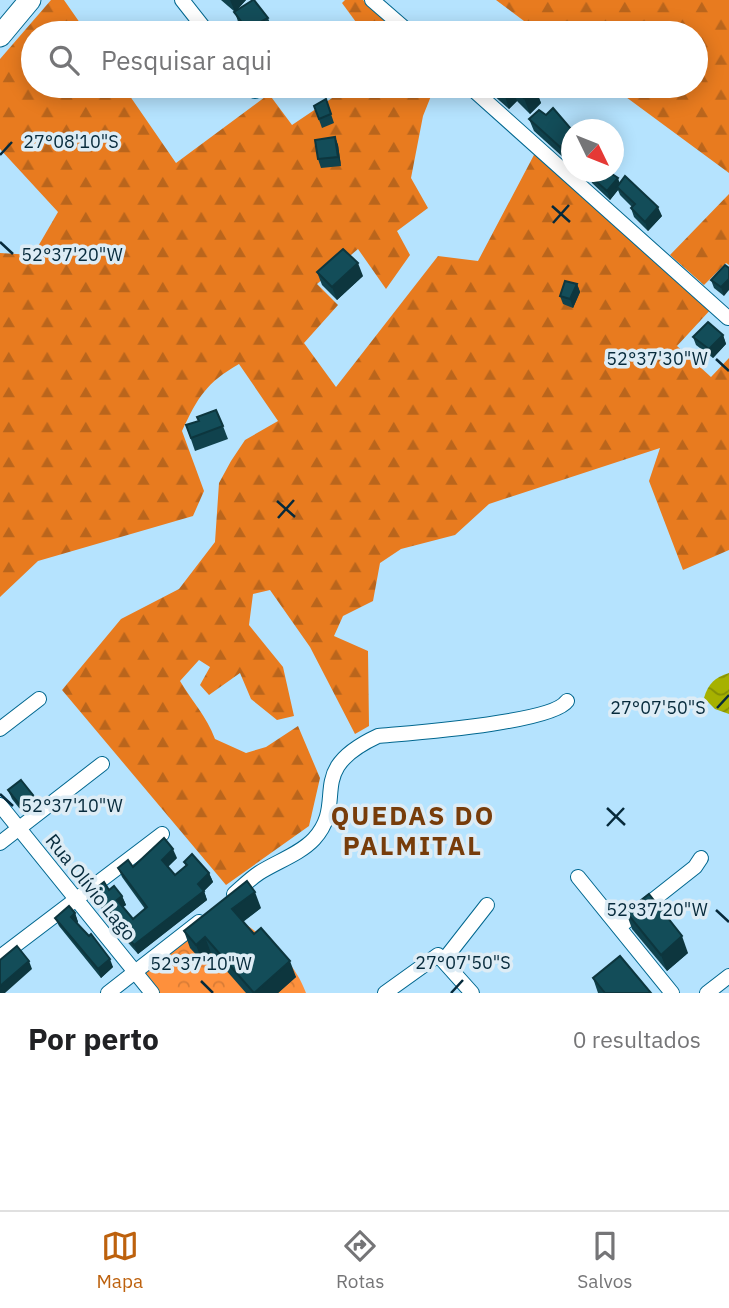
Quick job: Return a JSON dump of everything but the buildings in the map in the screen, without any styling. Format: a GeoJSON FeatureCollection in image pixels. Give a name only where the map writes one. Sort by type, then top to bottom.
{"type":"FeatureCollection","features":[{"type":"Feature","properties":{"kind":"highway"},"geometry":{"type":"LineString","coordinates":[[0,36],[30,0]]}},
{"type":"Feature","properties":{"kind":"street"},"geometry":{"type":"LineString","coordinates":[[182,0],[199,21]]}},
{"type":"Feature","properties":{"kind":"street"},"geometry":{"type":"LineString","coordinates":[[372,0],[396,21]]}},
{"type":"Feature","properties":{"kind":"street"},"geometry":{"type":"LineString","coordinates":[[482,98],[728,317]]}},
{"type":"Feature","properties":{"kind":"street"},"geometry":{"type":"LineString","coordinates":[[0,729],[39,699]]}},
{"type":"Feature","properties":{"kind":"street"},"geometry":{"type":"LineString","coordinates":[[108,993],[258,873],[312,842],[326,820],[333,770],[361,744],[378,736],[498,723],[559,709],[567,701]]}},
{"type":"Feature","properties":{"kind":"street"},"geometry":{"type":"LineString","coordinates":[[0,843],[102,764]]}},
{"type":"Feature","properties":{"kind":"street","name":"Rua Olívio Lago"},"geometry":{"type":"LineString","coordinates":[[0,805],[152,993]]}},
{"type":"Feature","properties":{"kind":"street"},"geometry":{"type":"LineString","coordinates":[[0,957],[162,834]]}},
{"type":"Feature","properties":{"kind":"street"},"geometry":{"type":"LineString","coordinates":[[619,927],[695,867],[701,858]]}},
{"type":"Feature","properties":{"kind":"street"},"geometry":{"type":"LineString","coordinates":[[578,877],[673,993]]}},
{"type":"Feature","properties":{"kind":"street"},"geometry":{"type":"LineString","coordinates":[[442,958],[487,905]]}},
{"type":"Feature","properties":{"kind":"street"},"geometry":{"type":"LineString","coordinates":[[384,993],[433,956],[442,958],[472,993]]}},
{"type":"Feature","properties":{"kind":"street"},"geometry":{"type":"LineString","coordinates":[[707,993],[729,976]]}},
{"type":"Feature","properties":{"kind":"green space"},"geometry":{"type":"Polygon","coordinates":[[[51,0],[64,0],[79,21],[33,21],[51,0]]]}},
{"type":"Feature","properties":{"kind":"green space"},"geometry":{"type":"Polygon","coordinates":[[[345,0],[363,0],[386,21],[355,21],[342,3],[345,0]]]}},
{"type":"Feature","properties":{"kind":"green space"},"geometry":{"type":"Polygon","coordinates":[[[496,0],[729,0],[729,173],[627,98],[708,98],[708,21],[524,21],[496,0]]]}},
{"type":"Feature","properties":{"kind":"green space"},"geometry":{"type":"Polygon","coordinates":[[[21,35],[21,98],[131,98],[176,163],[264,98],[272,98],[292,125],[332,98],[430,98],[423,116],[411,178],[428,208],[397,231],[410,255],[386,289],[358,249],[317,284],[338,305],[304,343],[336,387],[438,256],[478,261],[535,153],[561,176],[561,182],[568,182],[712,308],[677,346],[711,377],[729,358],[729,550],[683,570],[649,481],[660,448],[489,504],[455,535],[401,549],[380,563],[373,601],[343,616],[334,636],[368,651],[369,726],[355,734],[310,647],[270,590],[253,594],[249,625],[283,667],[294,716],[277,720],[251,699],[240,673],[209,695],[200,685],[210,667],[199,660],[180,681],[215,739],[246,753],[266,747],[298,726],[320,778],[309,826],[226,885],[62,690],[121,619],[179,589],[215,542],[219,483],[231,461],[245,440],[278,421],[239,364],[218,378],[204,392],[182,431],[204,491],[193,516],[38,561],[0,597],[0,253],[33,255],[58,212],[0,149],[0,59],[21,35]]]}},
{"type":"Feature","properties":{"kind":"green space"},"geometry":{"type":"Polygon","coordinates":[[[729,194],[729,265],[726,263],[704,285],[670,255],[729,194]]]}},
{"type":"Feature","properties":{"kind":"green space"},"geometry":{"type":"Polygon","coordinates":[[[224,909],[261,935],[283,955],[300,979],[306,993],[159,993],[143,972],[224,909]]]}},
{"type":"Feature","properties":{"kind":"water"},"geometry":{"type":"Polygon","coordinates":[[[729,673],[729,714],[715,709],[704,698],[713,682],[729,673]]]}},
{"type":"Feature","properties":{"kind":"district","name":"QUEDAS DO PALMITAL"},"geometry":{"type":"Point","coordinates":[413,831]}}]}
